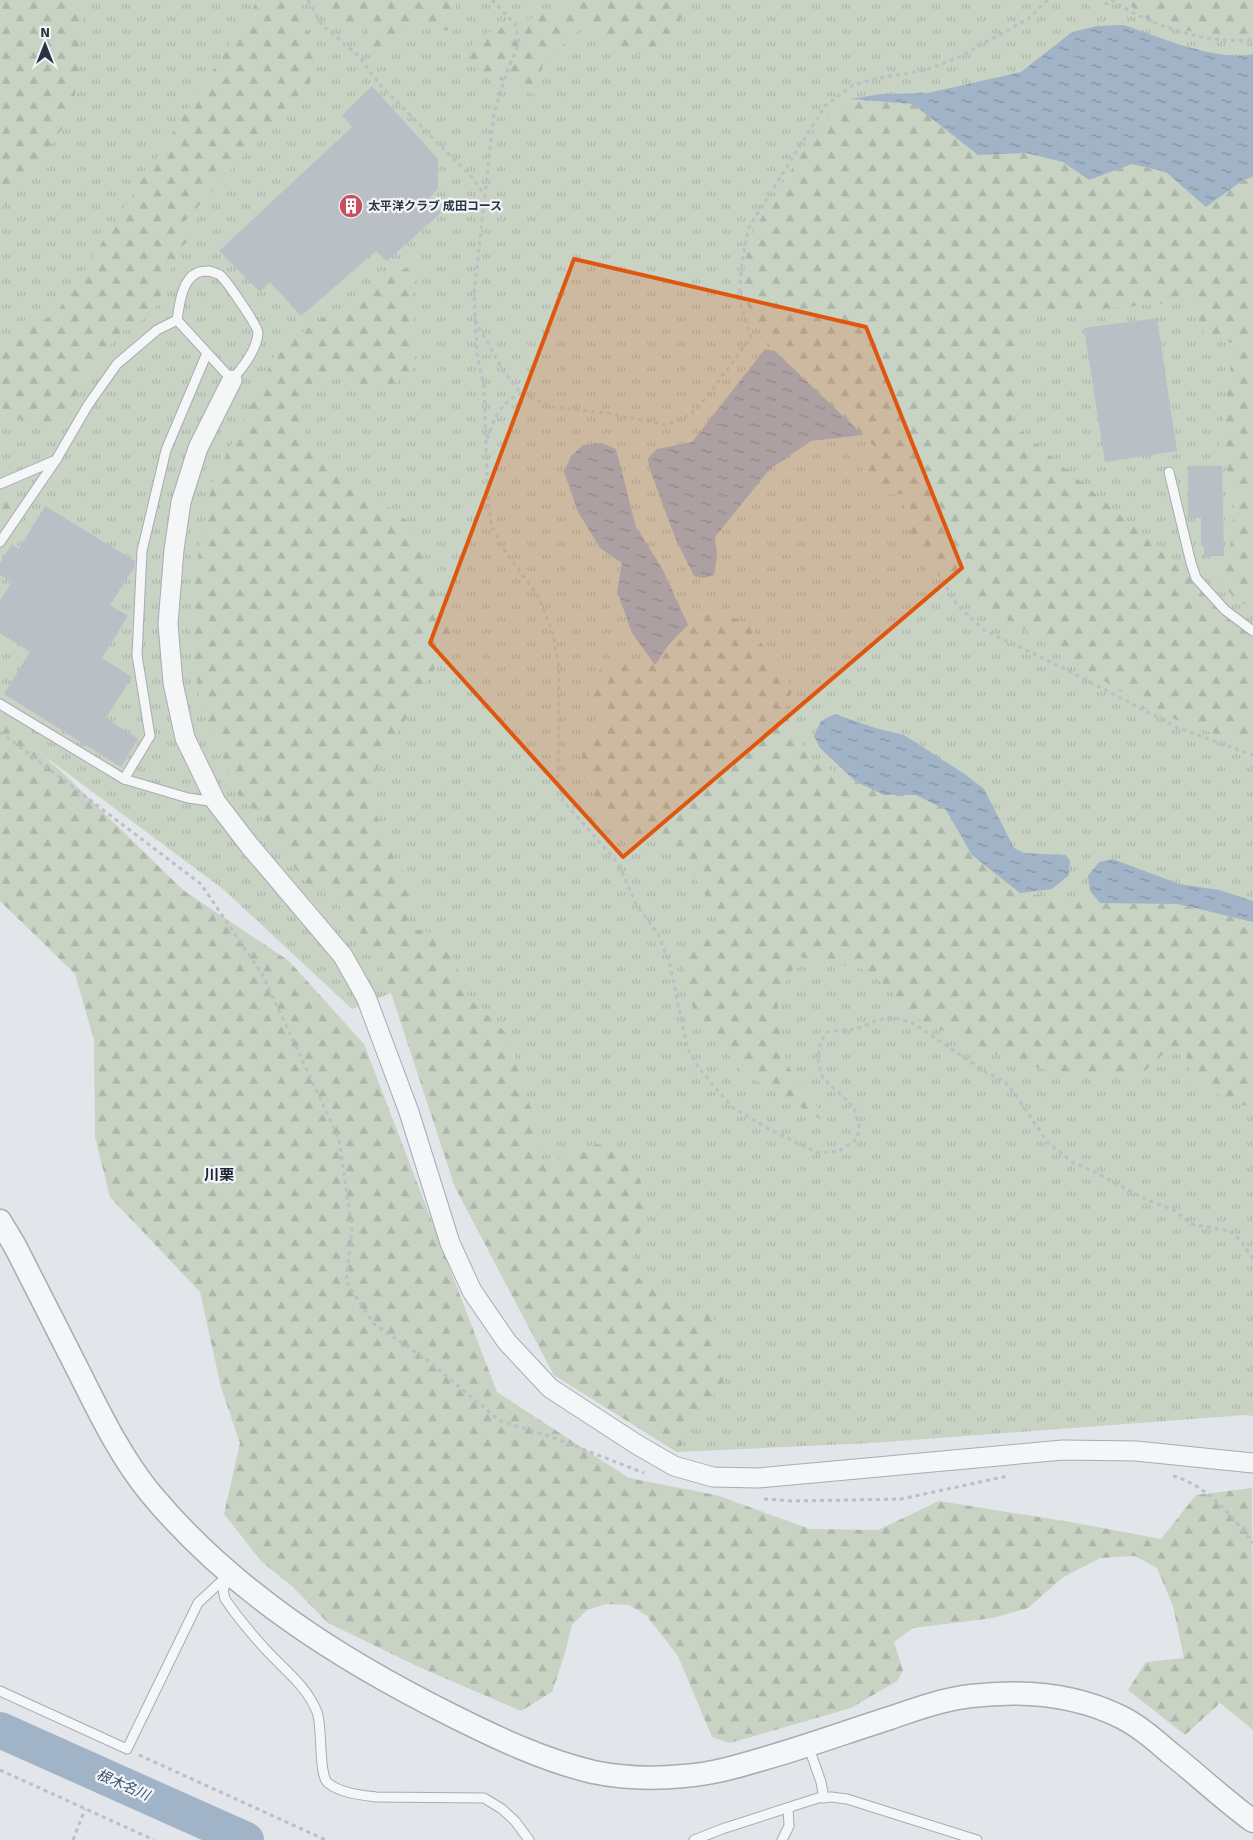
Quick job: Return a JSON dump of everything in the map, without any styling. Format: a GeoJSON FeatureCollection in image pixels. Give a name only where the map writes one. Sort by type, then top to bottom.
{"type":"FeatureCollection","features":[{"type":"Feature","properties":{"kind":"street"},"geometry":{"type":"LineString","coordinates":[[232,380],[198,448],[181,502],[174,550],[168,624],[173,683],[185,738],[216,802],[249,845],[343,956],[366,997],[409,1112],[450,1244],[472,1291],[507,1342],[550,1388],[636,1444],[674,1466],[713,1477],[758,1478],[1063,1450],[1136,1451],[1253,1463]]}},
{"type":"Feature","properties":{"kind":"street"},"geometry":{"type":"LineString","coordinates":[[0,1221],[15,1246],[91,1396],[132,1468],[149,1492],[191,1538],[230,1574],[281,1615],[327,1646],[398,1688],[512,1745],[559,1762],[595,1772],[651,1778],[688,1776],[724,1771],[921,1708],[968,1696],[1033,1694],[1064,1698],[1100,1708],[1124,1718],[1146,1732],[1253,1821]]}},
{"type":"Feature","properties":{"kind":"lane"},"geometry":{"type":"LineString","coordinates":[[208,271],[220,275],[254,321],[258,332],[254,346],[244,365],[232,380],[178,320],[179,307],[188,279],[196,273],[208,271]]}},
{"type":"Feature","properties":{"kind":"lane"},"geometry":{"type":"LineString","coordinates":[[0,542],[56,460],[88,406],[117,364],[157,330],[178,320]]}},
{"type":"Feature","properties":{"kind":"lane"},"geometry":{"type":"LineString","coordinates":[[124,779],[150,736],[137,655],[142,551],[166,450],[207,353]]}},
{"type":"Feature","properties":{"kind":"lane"},"geometry":{"type":"LineString","coordinates":[[0,484],[56,460]]}},
{"type":"Feature","properties":{"kind":"lane"},"geometry":{"type":"LineString","coordinates":[[1168,472],[1196,578],[1225,610],[1253,631]]}},
{"type":"Feature","properties":{"kind":"lane"},"geometry":{"type":"LineString","coordinates":[[0,704],[124,779],[188,798],[216,802]]}},
{"type":"Feature","properties":{"kind":"lane"},"geometry":{"type":"LineString","coordinates":[[0,1690],[127,1749],[198,1603],[230,1574]]}},
{"type":"Feature","properties":{"kind":"lane"},"geometry":{"type":"LineString","coordinates":[[230,1574],[223,1590],[225,1599],[268,1652],[306,1691],[317,1713],[321,1731],[322,1771],[328,1783],[359,1795],[376,1797],[484,1798],[502,1809],[515,1821],[529,1840]]}},
{"type":"Feature","properties":{"kind":"lane"},"geometry":{"type":"LineString","coordinates":[[808,1745],[821,1782],[824,1798]]}},
{"type":"Feature","properties":{"kind":"lane"},"geometry":{"type":"LineString","coordinates":[[694,1840],[712,1832],[788,1808],[831,1797],[847,1799],[977,1840]]}},
{"type":"Feature","properties":{"kind":"lane"},"geometry":{"type":"LineString","coordinates":[[782,1840],[789,1826],[788,1808]]}},
{"type":"Feature","properties":{"kind":"path"},"geometry":{"type":"LineString","coordinates":[[308,0],[322,25],[360,56],[379,84],[472,177],[485,194]]}},
{"type":"Feature","properties":{"kind":"path"},"geometry":{"type":"LineString","coordinates":[[492,0],[515,24],[519,42],[504,80],[494,114],[474,293],[476,354],[484,387],[488,501],[492,527],[507,554],[536,594],[552,630],[560,667],[558,781],[563,801],[618,864],[636,904],[658,934],[670,965],[687,1047],[698,1067],[732,1106],[769,1129],[818,1153],[840,1151],[857,1139],[859,1127],[854,1107],[823,1078],[818,1061],[820,1043],[827,1032],[856,1029],[878,1020],[892,1018],[913,1023],[987,1073],[1003,1080],[1015,1094],[1048,1143],[1072,1162],[1147,1200],[1174,1210],[1192,1224],[1230,1231],[1241,1241],[1253,1259]]}},
{"type":"Feature","properties":{"kind":"path"},"geometry":{"type":"LineString","coordinates":[[475,319],[504,372],[521,393],[552,407],[607,413],[666,425],[690,415],[707,397],[751,337],[739,299],[748,229],[825,106],[853,85],[874,79],[926,70],[959,57],[1028,19],[1048,0]]}},
{"type":"Feature","properties":{"kind":"path"},"geometry":{"type":"LineString","coordinates":[[1111,0],[1132,14],[1180,32],[1223,40],[1253,40]]}},
{"type":"Feature","properties":{"kind":"path"},"geometry":{"type":"LineString","coordinates":[[486,442],[496,416],[509,399],[521,393]]}},
{"type":"Feature","properties":{"kind":"path"},"geometry":{"type":"LineString","coordinates":[[938,573],[957,605],[984,630],[1063,668],[1176,727],[1253,755]]}},
{"type":"Feature","properties":{"kind":"path"},"geometry":{"type":"LineString","coordinates":[[0,732],[201,884],[262,974],[339,1139],[352,1230],[346,1282],[374,1324],[426,1359],[500,1421],[549,1436],[651,1475]]}},
{"type":"Feature","properties":{"kind":"path"},"geometry":{"type":"LineString","coordinates":[[1168,1474],[1183,1478],[1201,1488],[1253,1543]]}},
{"type":"Feature","properties":{"kind":"path"},"geometry":{"type":"LineString","coordinates":[[754,1498],[793,1501],[901,1499],[1017,1475]]}},
{"type":"Feature","properties":{"kind":"path"},"geometry":{"type":"LineString","coordinates":[[127,1749],[326,1840]]}},
{"type":"Feature","properties":{"kind":"path"},"geometry":{"type":"LineString","coordinates":[[0,1770],[154,1840]]}},
{"type":"Feature","properties":{"kind":"path"},"geometry":{"type":"LineString","coordinates":[[74,1840],[85,1809]]}},
{"type":"Feature","properties":{"kind":"highlighted area"},"geometry":{"type":"Polygon","coordinates":[[[574,259],[866,327],[962,568],[623,857],[430,643],[574,259]]]}},
{"type":"Feature","properties":{"kind":"green space","name":"太平洋クラブ 成田コース"},"geometry":{"type":"Polygon","coordinates":[[[0,0],[1253,0],[1253,1416],[1245,1415],[872,1443],[677,1452],[554,1375],[455,1187],[391,993],[352,1009],[223,889],[0,723],[0,0]]]}},
{"type":"Feature","properties":{"kind":"green space"},"geometry":{"type":"Polygon","coordinates":[[[0,0],[79,0],[83,16],[73,113],[15,195],[0,209],[0,0]]]}},
{"type":"Feature","properties":{"kind":"green space"},"geometry":{"type":"Polygon","coordinates":[[[258,0],[290,0],[298,18],[316,42],[310,83],[184,222],[194,235],[179,249],[153,314],[119,334],[79,388],[66,418],[35,425],[9,414],[0,415],[0,342],[56,314],[258,0]]]}},
{"type":"Feature","properties":{"kind":"green space"},"geometry":{"type":"Polygon","coordinates":[[[317,0],[456,0],[455,29],[442,31],[416,21],[401,29],[395,45],[386,55],[368,44],[367,27],[349,27],[332,16],[317,0]]]}},
{"type":"Feature","properties":{"kind":"green space"},"geometry":{"type":"Polygon","coordinates":[[[585,0],[686,0],[673,43],[644,54],[609,51],[585,25],[543,64],[535,95],[466,63],[468,48],[487,33],[585,0]]]}},
{"type":"Feature","properties":{"kind":"green space"},"geometry":{"type":"Polygon","coordinates":[[[1084,0],[1253,0],[1253,33],[1223,37],[1155,25],[1127,3],[1089,6],[1084,0]]]}},
{"type":"Feature","properties":{"kind":"green space"},"geometry":{"type":"Polygon","coordinates":[[[850,99],[913,104],[978,155],[1026,153],[1063,162],[1089,180],[1132,164],[1166,172],[1206,207],[1243,180],[1253,177],[1253,609],[1235,599],[1206,564],[1223,565],[1230,553],[1235,490],[1219,453],[1234,343],[1206,340],[1192,301],[1023,316],[1012,424],[1173,559],[1236,627],[1253,635],[1253,748],[1150,710],[948,581],[912,543],[903,494],[890,495],[871,489],[860,465],[875,447],[767,342],[742,294],[748,239],[818,127],[850,99]]]}},
{"type":"Feature","properties":{"kind":"green space"},"geometry":{"type":"Polygon","coordinates":[[[422,258],[412,301],[417,366],[388,389],[359,387],[344,369],[319,376],[301,397],[305,439],[352,487],[376,498],[412,524],[432,582],[454,635],[366,788],[395,862],[422,894],[404,927],[444,935],[469,997],[508,1035],[526,1097],[541,1129],[537,1167],[594,1144],[625,1147],[647,1196],[638,1243],[628,1270],[682,1309],[712,1311],[725,1378],[677,1452],[554,1375],[455,1187],[391,992],[376,954],[330,893],[305,883],[262,817],[239,797],[200,701],[189,626],[199,551],[212,484],[278,349],[321,319],[422,258]]]}},
{"type":"Feature","properties":{"kind":"green space"},"geometry":{"type":"Polygon","coordinates":[[[0,479],[7,479],[11,486],[14,493],[14,504],[0,527],[0,479]]]}},
{"type":"Feature","properties":{"kind":"green space"},"geometry":{"type":"Polygon","coordinates":[[[697,615],[728,615],[749,625],[793,688],[784,712],[813,761],[884,795],[916,795],[946,810],[972,855],[1020,893],[1100,903],[1178,904],[1253,922],[1253,1106],[1241,1105],[1191,1081],[1185,1048],[1167,1051],[1138,1077],[1046,1070],[986,1050],[899,1011],[892,990],[862,969],[799,957],[777,999],[785,1062],[832,1126],[742,1072],[687,998],[683,969],[691,943],[725,928],[673,842],[620,836],[606,819],[580,769],[584,741],[617,722],[594,709],[589,690],[603,663],[628,659],[655,665],[670,643],[697,615]]]}},
{"type":"Feature","properties":{"kind":"green space"},"geometry":{"type":"Polygon","coordinates":[[[0,716],[65,775],[183,890],[289,961],[364,1044],[497,1392],[629,1478],[716,1495],[810,1529],[878,1530],[939,1501],[1161,1539],[1196,1495],[1252,1488],[1253,1730],[1220,1703],[1185,1735],[1128,1690],[1146,1662],[1184,1658],[1173,1606],[1157,1568],[1135,1556],[1100,1558],[1062,1578],[1028,1608],[993,1618],[913,1628],[894,1642],[903,1670],[897,1681],[851,1708],[730,1743],[712,1737],[678,1656],[646,1615],[629,1605],[606,1604],[587,1610],[572,1625],[552,1692],[521,1711],[419,1667],[328,1623],[292,1586],[262,1562],[224,1514],[240,1443],[221,1387],[200,1292],[110,1197],[95,1137],[94,1040],[75,974],[0,901],[0,716]]]}},
{"type":"Feature","properties":{"kind":"water"},"geometry":{"type":"Polygon","coordinates":[[[1124,25],[1205,52],[1238,56],[1253,54],[1253,177],[1243,180],[1206,207],[1166,172],[1132,164],[1089,180],[1063,162],[1026,153],[978,155],[913,104],[850,99],[881,94],[928,93],[1021,72],[1072,32],[1097,26],[1124,25]]]}},
{"type":"Feature","properties":{"kind":"water"},"geometry":{"type":"Polygon","coordinates":[[[765,349],[775,351],[863,435],[811,441],[769,470],[715,537],[717,555],[714,575],[704,578],[694,576],[676,540],[649,467],[648,458],[657,449],[692,442],[765,349]]]}},
{"type":"Feature","properties":{"kind":"water"},"geometry":{"type":"Polygon","coordinates":[[[601,443],[616,449],[636,527],[663,570],[688,625],[670,643],[655,665],[632,633],[617,591],[622,563],[600,548],[578,512],[564,472],[571,456],[583,445],[601,443]]]}},
{"type":"Feature","properties":{"kind":"water"},"geometry":{"type":"Polygon","coordinates":[[[835,714],[875,728],[904,735],[966,775],[984,789],[1014,848],[1024,853],[1065,855],[1070,860],[1069,875],[1052,889],[1020,893],[972,855],[946,810],[916,795],[884,795],[855,781],[820,748],[814,736],[821,721],[835,714]]]}},
{"type":"Feature","properties":{"kind":"water"},"geometry":{"type":"Polygon","coordinates":[[[1113,859],[1179,884],[1219,890],[1253,901],[1253,922],[1178,904],[1100,903],[1090,891],[1088,876],[1099,862],[1113,859]]]}},
{"type":"Feature","properties":{"kind":"building","name":"太平洋クラブ 成田コース"},"geometry":{"type":"Polygon","coordinates":[[[372,86],[438,159],[438,189],[428,199],[441,213],[387,261],[376,251],[301,316],[270,282],[260,292],[219,251],[352,127],[342,115],[372,86]]]}},
{"type":"Feature","properties":{"kind":"building"},"geometry":{"type":"Polygon","coordinates":[[[1157,318],[1177,451],[1105,462],[1084,328],[1157,318]]]}},
{"type":"Feature","properties":{"kind":"building"},"geometry":{"type":"Polygon","coordinates":[[[1188,466],[1222,466],[1224,556],[1204,556],[1204,546],[1201,546],[1201,518],[1188,518],[1188,466]]]}},
{"type":"Feature","properties":{"kind":"building"},"geometry":{"type":"Polygon","coordinates":[[[45,506],[135,561],[135,566],[110,605],[128,616],[102,658],[132,677],[106,718],[138,739],[121,767],[4,694],[30,652],[0,633],[0,601],[12,582],[0,575],[0,563],[12,544],[19,549],[45,506]]]}},
{"type":"Feature","properties":{"kind":"waterway","name":"根木名川"},"geometry":{"type":"LineString","coordinates":[[0,1730],[246,1840]]}},
{"type":"Feature","properties":{"kind":"place","name":"太平洋クラブ 成田コース"},"geometry":{"type":"Point","coordinates":[351,206]}},
{"type":"Feature","properties":{"kind":"district","name":"川栗"},"geometry":{"type":"Point","coordinates":[219,1175]}}]}
